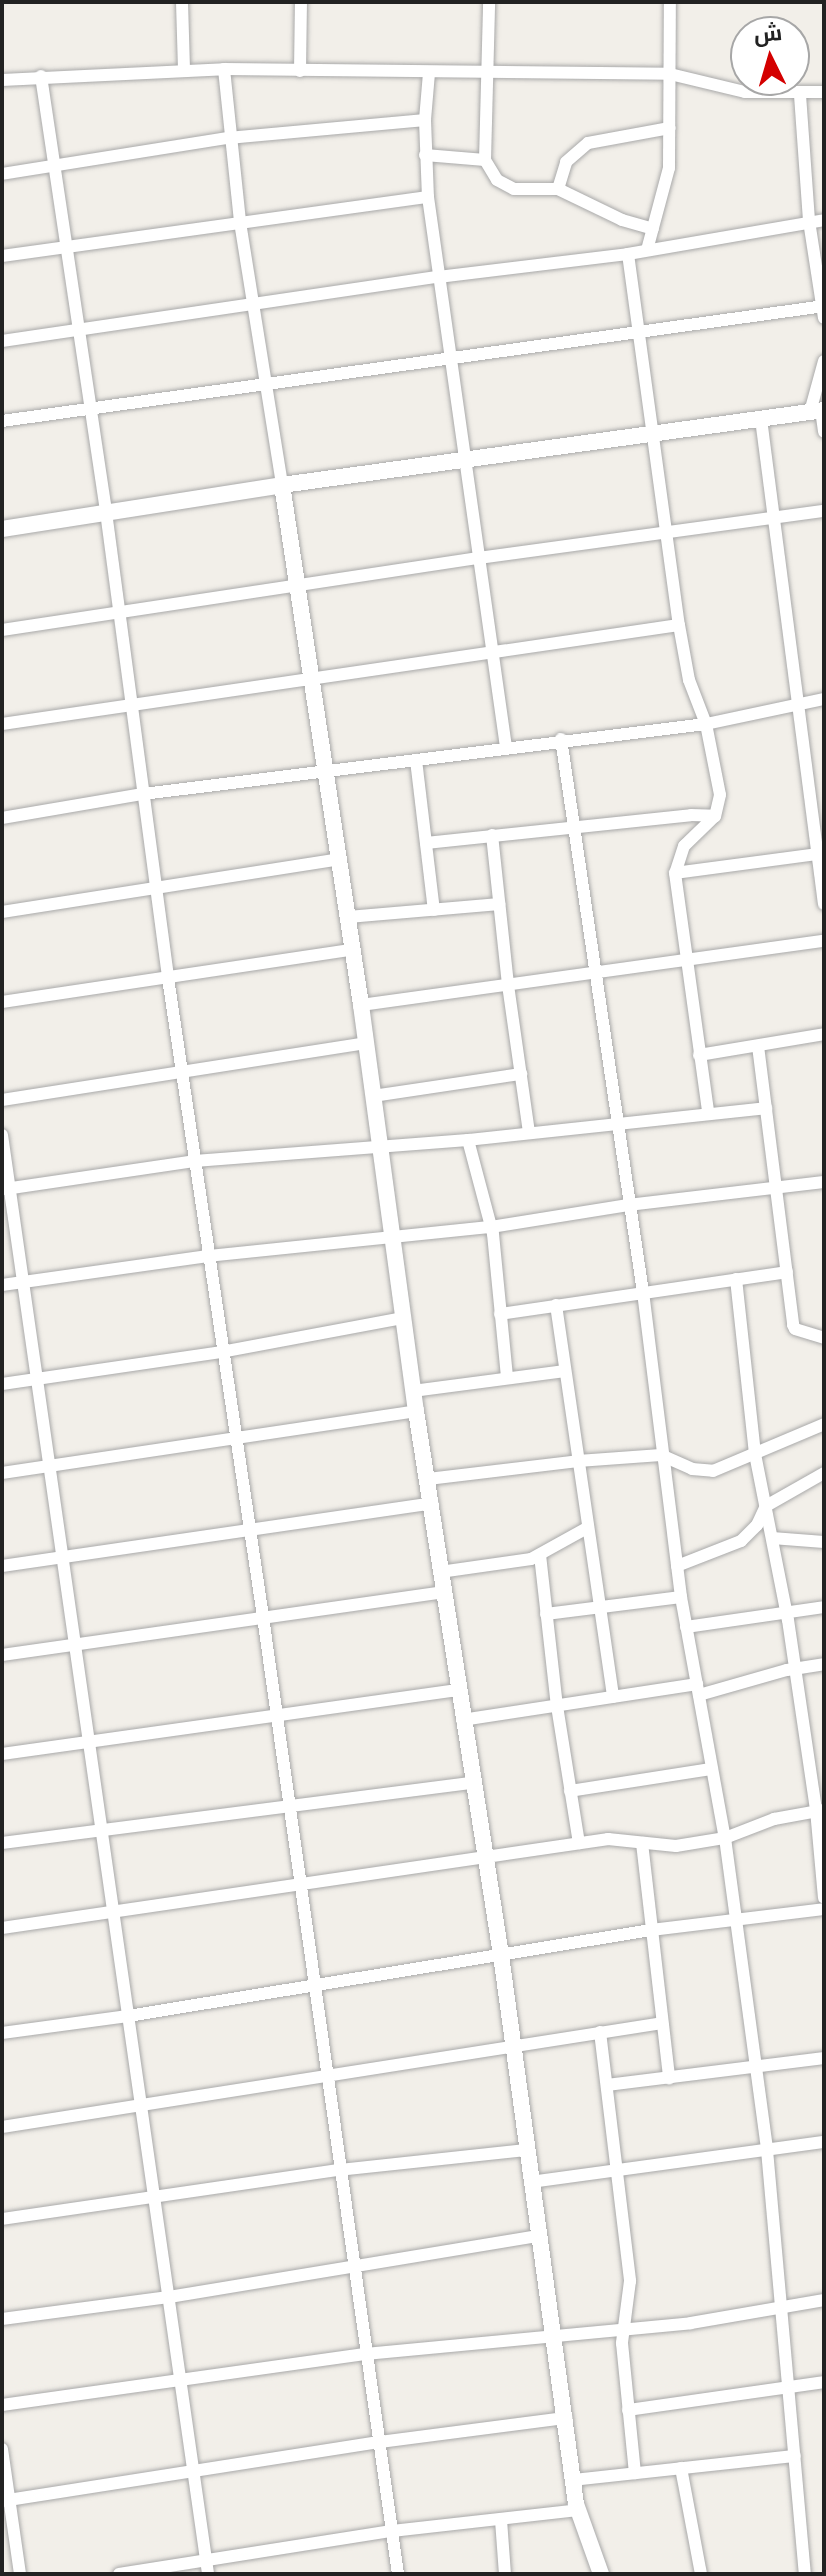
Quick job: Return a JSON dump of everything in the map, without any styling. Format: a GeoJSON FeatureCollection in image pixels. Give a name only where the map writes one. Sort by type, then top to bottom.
{"type":"FeatureCollection","features":[{"type":"Feature","properties":{"kind":"street"},"geometry":{"type":"LineString","coordinates":[[182,2],[184,70]]}},
{"type":"Feature","properties":{"kind":"street"},"geometry":{"type":"LineString","coordinates":[[300,71],[301,2]]}},
{"type":"Feature","properties":{"kind":"street"},"geometry":{"type":"LineString","coordinates":[[489,2],[485,160],[497,180],[514,189],[558,189],[622,220],[653,229]]}},
{"type":"Feature","properties":{"kind":"street"},"geometry":{"type":"LineString","coordinates":[[647,250],[667,184],[670,2]]}},
{"type":"Feature","properties":{"kind":"street"},"geometry":{"type":"LineString","coordinates":[[224,69],[228,138],[240,222],[361,1005],[413,1391],[501,1955],[537,2236],[573,2480],[578,2510],[601,2574]]}},
{"type":"Feature","properties":{"kind":"street"},"geometry":{"type":"LineString","coordinates":[[2,80],[224,69],[670,74],[730,88]]}},
{"type":"Feature","properties":{"kind":"street"},"geometry":{"type":"LineString","coordinates":[[429,73],[425,120],[428,197],[506,747]]}},
{"type":"Feature","properties":{"kind":"street"},"geometry":{"type":"LineString","coordinates":[[41,76],[106,512],[181,1070],[302,1886],[313,1986],[398,2574]]}},
{"type":"Feature","properties":{"kind":"street"},"geometry":{"type":"LineString","coordinates":[[2,421],[823,310],[809,221],[800,96]]}},
{"type":"Feature","properties":{"kind":"street"},"geometry":{"type":"LineString","coordinates":[[2,174],[228,138],[425,120]]}},
{"type":"Feature","properties":{"kind":"street"},"geometry":{"type":"LineString","coordinates":[[558,189],[566,162],[588,143],[670,128]]}},
{"type":"Feature","properties":{"kind":"street"},"geometry":{"type":"LineString","coordinates":[[425,155],[485,160]]}},
{"type":"Feature","properties":{"kind":"street"},"geometry":{"type":"LineString","coordinates":[[2,256],[428,197]]}},
{"type":"Feature","properties":{"kind":"street"},"geometry":{"type":"LineString","coordinates":[[2,341],[438,277],[628,254],[824,220]]}},
{"type":"Feature","properties":{"kind":"street"},"geometry":{"type":"LineString","coordinates":[[628,254],[679,625],[689,680],[706,724],[720,795],[715,816],[684,846],[675,873],[708,1112]]}},
{"type":"Feature","properties":{"kind":"street"},"geometry":{"type":"LineString","coordinates":[[824,361],[818,411],[824,432]]}},
{"type":"Feature","properties":{"kind":"street"},"geometry":{"type":"LineString","coordinates":[[2,529],[282,485],[818,411]]}},
{"type":"Feature","properties":{"kind":"street"},"geometry":{"type":"LineString","coordinates":[[761,419],[820,853],[824,904]]}},
{"type":"Feature","properties":{"kind":"street"},"geometry":{"type":"LineString","coordinates":[[2,630],[479,558],[824,511]]}},
{"type":"Feature","properties":{"kind":"street"},"geometry":{"type":"LineString","coordinates":[[2,724],[679,625]]}},
{"type":"Feature","properties":{"kind":"street"},"geometry":{"type":"LineString","coordinates":[[2,818],[143,794],[326,773],[561,739],[706,724],[798,702],[824,699]]}},
{"type":"Feature","properties":{"kind":"street"},"geometry":{"type":"LineString","coordinates":[[561,739],[643,1292],[681,1597],[725,1838],[767,2150],[805,2574]]}},
{"type":"Feature","properties":{"kind":"street"},"geometry":{"type":"LineString","coordinates":[[416,760],[434,910]]}},
{"type":"Feature","properties":{"kind":"street"},"geometry":{"type":"LineString","coordinates":[[426,843],[691,815],[715,816]]}},
{"type":"Feature","properties":{"kind":"street"},"geometry":{"type":"LineString","coordinates":[[492,835],[508,985],[529,1133]]}},
{"type":"Feature","properties":{"kind":"street"},"geometry":{"type":"LineString","coordinates":[[675,873],[820,853]]}},
{"type":"Feature","properties":{"kind":"street"},"geometry":{"type":"LineString","coordinates":[[2,912],[339,859]]}},
{"type":"Feature","properties":{"kind":"street"},"geometry":{"type":"LineString","coordinates":[[348,917],[499,904]]}},
{"type":"Feature","properties":{"kind":"street"},"geometry":{"type":"LineString","coordinates":[[361,1005],[824,941]]}},
{"type":"Feature","properties":{"kind":"street"},"geometry":{"type":"LineString","coordinates":[[2,1002],[352,950]]}},
{"type":"Feature","properties":{"kind":"street"},"geometry":{"type":"LineString","coordinates":[[699,1055],[824,1034]]}},
{"type":"Feature","properties":{"kind":"street"},"geometry":{"type":"LineString","coordinates":[[2,1100],[366,1043]]}},
{"type":"Feature","properties":{"kind":"street"},"geometry":{"type":"LineString","coordinates":[[758,1046],[795,1329],[824,1338]]}},
{"type":"Feature","properties":{"kind":"street"},"geometry":{"type":"LineString","coordinates":[[373,1096],[521,1074]]}},
{"type":"Feature","properties":{"kind":"street"},"geometry":{"type":"LineString","coordinates":[[6,1189],[194,1161],[379,1144],[468,1140],[766,1108]]}},
{"type":"Feature","properties":{"kind":"street"},"geometry":{"type":"LineString","coordinates":[[2,1135],[6,1189],[23,1282],[208,2574]]}},
{"type":"Feature","properties":{"kind":"street"},"geometry":{"type":"LineString","coordinates":[[468,1140],[491,1227],[507,1377]]}},
{"type":"Feature","properties":{"kind":"street"},"geometry":{"type":"LineString","coordinates":[[2,1285],[392,1234],[491,1227],[628,1205],[824,1182]]}},
{"type":"Feature","properties":{"kind":"street"},"geometry":{"type":"LineString","coordinates":[[500,1314],[787,1272]]}},
{"type":"Feature","properties":{"kind":"street"},"geometry":{"type":"LineString","coordinates":[[736,1279],[755,1454],[787,1612],[820,1810],[824,1898]]}},
{"type":"Feature","properties":{"kind":"street"},"geometry":{"type":"LineString","coordinates":[[556,1305],[613,1697]]}},
{"type":"Feature","properties":{"kind":"street"},"geometry":{"type":"LineString","coordinates":[[2,1384],[221,1352],[403,1318]]}},
{"type":"Feature","properties":{"kind":"street"},"geometry":{"type":"LineString","coordinates":[[413,1391],[565,1371]]}},
{"type":"Feature","properties":{"kind":"street"},"geometry":{"type":"LineString","coordinates":[[2,1473],[416,1411]]}},
{"type":"Feature","properties":{"kind":"street"},"geometry":{"type":"LineString","coordinates":[[428,1479],[578,1461],[661,1455],[692,1469],[713,1471],[824,1424]]}},
{"type":"Feature","properties":{"kind":"street"},"geometry":{"type":"LineString","coordinates":[[677,1566],[746,1537],[757,1525],[766,1506],[824,1473]]}},
{"type":"Feature","properties":{"kind":"street"},"geometry":{"type":"LineString","coordinates":[[2,1566],[432,1503]]}},
{"type":"Feature","properties":{"kind":"street"},"geometry":{"type":"LineString","coordinates":[[440,1572],[540,1555],[587,1528]]}},
{"type":"Feature","properties":{"kind":"street"},"geometry":{"type":"LineString","coordinates":[[772,1538],[824,1542]]}},
{"type":"Feature","properties":{"kind":"street"},"geometry":{"type":"LineString","coordinates":[[540,1555],[557,1706],[579,1843]]}},
{"type":"Feature","properties":{"kind":"street"},"geometry":{"type":"LineString","coordinates":[[2,1655],[443,1592]]}},
{"type":"Feature","properties":{"kind":"street"},"geometry":{"type":"LineString","coordinates":[[546,1614],[681,1597]]}},
{"type":"Feature","properties":{"kind":"street"},"geometry":{"type":"LineString","coordinates":[[686,1627],[824,1607]]}},
{"type":"Feature","properties":{"kind":"street"},"geometry":{"type":"LineString","coordinates":[[462,1720],[613,1697],[698,1690],[824,1664]]}},
{"type":"Feature","properties":{"kind":"street"},"geometry":{"type":"LineString","coordinates":[[2,1754],[458,1690]]}},
{"type":"Feature","properties":{"kind":"street"},"geometry":{"type":"LineString","coordinates":[[570,1791],[711,1769]]}},
{"type":"Feature","properties":{"kind":"street"},"geometry":{"type":"LineString","coordinates":[[2,1843],[472,1783]]}},
{"type":"Feature","properties":{"kind":"street"},"geometry":{"type":"LineString","coordinates":[[2,1928],[579,1843],[620,1839],[667,1847],[725,1838],[774,1819],[820,1810]]}},
{"type":"Feature","properties":{"kind":"street"},"geometry":{"type":"LineString","coordinates":[[642,1843],[669,2078]]}},
{"type":"Feature","properties":{"kind":"street"},"geometry":{"type":"LineString","coordinates":[[2,2033],[128,2016],[651,1930],[824,1909]]}},
{"type":"Feature","properties":{"kind":"street"},"geometry":{"type":"LineString","coordinates":[[2,2127],[662,2023]]}},
{"type":"Feature","properties":{"kind":"street"},"geometry":{"type":"LineString","coordinates":[[600,2032],[630,2281],[622,2327],[635,2473]]}},
{"type":"Feature","properties":{"kind":"street"},"geometry":{"type":"LineString","coordinates":[[607,2085],[824,2058]]}},
{"type":"Feature","properties":{"kind":"street"},"geometry":{"type":"LineString","coordinates":[[531,2182],[824,2142]]}},
{"type":"Feature","properties":{"kind":"street"},"geometry":{"type":"LineString","coordinates":[[2,2219],[339,2170],[527,2150]]}},
{"type":"Feature","properties":{"kind":"street"},"geometry":{"type":"LineString","coordinates":[[2,2319],[169,2297],[537,2236]]}},
{"type":"Feature","properties":{"kind":"street"},"geometry":{"type":"LineString","coordinates":[[2,2405],[366,2354],[622,2327],[691,2323],[824,2300]]}},
{"type":"Feature","properties":{"kind":"street"},"geometry":{"type":"LineString","coordinates":[[628,2410],[824,2382]]}},
{"type":"Feature","properties":{"kind":"street"},"geometry":{"type":"LineString","coordinates":[[6,2500],[380,2442],[566,2418]]}},
{"type":"Feature","properties":{"kind":"street"},"geometry":{"type":"LineString","coordinates":[[2,2449],[6,2500],[20,2574]]}},
{"type":"Feature","properties":{"kind":"street"},"geometry":{"type":"LineString","coordinates":[[573,2480],[795,2456]]}},
{"type":"Feature","properties":{"kind":"street"},"geometry":{"type":"LineString","coordinates":[[681,2468],[701,2574]]}},
{"type":"Feature","properties":{"kind":"street"},"geometry":{"type":"LineString","coordinates":[[119,2574],[392,2531],[578,2510]]}},
{"type":"Feature","properties":{"kind":"street"},"geometry":{"type":"LineString","coordinates":[[501,2520],[505,2574]]}}]}
